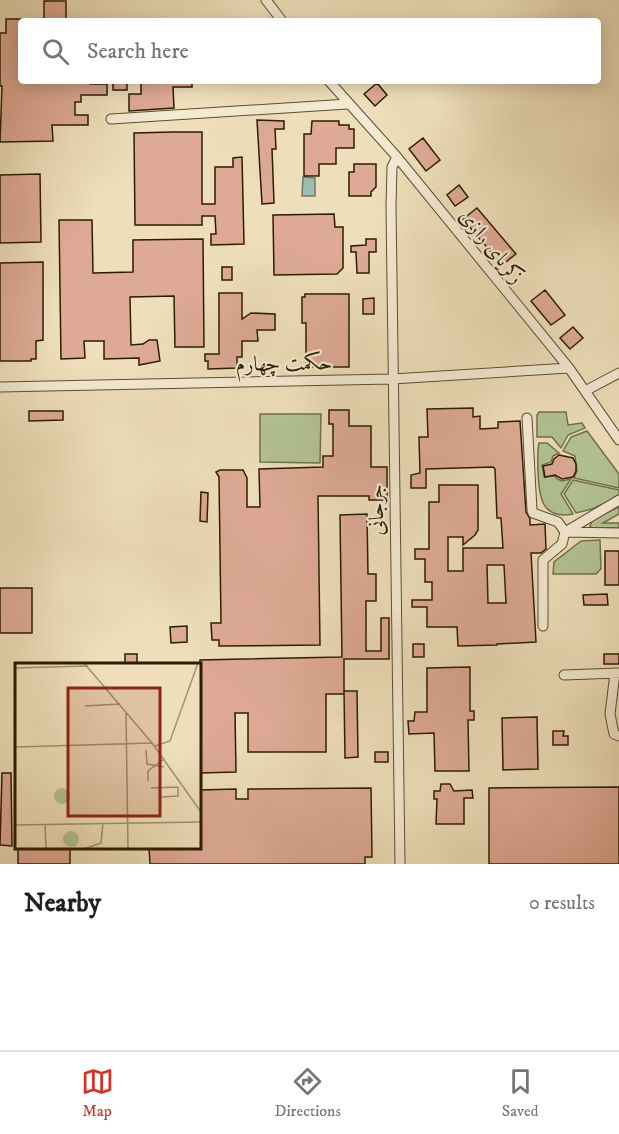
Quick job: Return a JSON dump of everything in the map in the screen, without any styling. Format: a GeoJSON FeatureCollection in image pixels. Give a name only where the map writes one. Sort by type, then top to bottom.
{"type":"FeatureCollection","features":[{"type":"Feature","properties":{"kind":"street"},"geometry":{"type":"LineString","coordinates":[[266,0],[280,18]]}},
{"type":"Feature","properties":{"kind":"street","name":"زکریای رازی"},"geometry":{"type":"LineString","coordinates":[[331,84],[397,157],[569,368],[619,440]]}},
{"type":"Feature","properties":{"kind":"street"},"geometry":{"type":"LineString","coordinates":[[111,119],[348,104]]}},
{"type":"Feature","properties":{"kind":"street","name":"جرجانی"},"geometry":{"type":"LineString","coordinates":[[397,157],[392,167],[391,206],[399,864]]}},
{"type":"Feature","properties":{"kind":"street","name":"حکمت چهارم"},"geometry":{"type":"LineString","coordinates":[[0,387],[392,379],[569,368]]}},
{"type":"Feature","properties":{"kind":"street"},"geometry":{"type":"LineString","coordinates":[[585,391],[619,373]]}},
{"type":"Feature","properties":{"kind":"street"},"geometry":{"type":"LineString","coordinates":[[527,418],[533,513],[558,522],[566,532]]}},
{"type":"Feature","properties":{"kind":"street"},"geometry":{"type":"LineString","coordinates":[[543,626],[543,560],[562,544],[566,532],[619,500]]}},
{"type":"Feature","properties":{"kind":"street"},"geometry":{"type":"LineString","coordinates":[[566,532],[619,533]]}},
{"type":"Feature","properties":{"kind":"street"},"geometry":{"type":"LineString","coordinates":[[564,675],[617,673],[610,714],[614,734],[619,736]]}},
{"type":"Feature","properties":{"kind":"shaded area"},"geometry":{"type":"Polygon","coordinates":[[[303,177],[315,178],[315,196],[302,196],[303,177]]]}},
{"type":"Feature","properties":{"kind":"shaded area"},"geometry":{"type":"Polygon","coordinates":[[[539,412],[566,412],[568,425],[582,423],[585,428],[568,435],[561,448],[552,437],[537,437],[539,412]]]}},
{"type":"Feature","properties":{"kind":"shaded area"},"geometry":{"type":"Polygon","coordinates":[[[260,414],[321,414],[320,463],[260,462],[260,414]]]}},
{"type":"Feature","properties":{"kind":"shaded area"},"geometry":{"type":"Polygon","coordinates":[[[587,431],[619,474],[619,488],[574,478],[577,471],[575,456],[563,451],[571,437],[587,431]]]}},
{"type":"Feature","properties":{"kind":"shaded area"},"geometry":{"type":"Polygon","coordinates":[[[539,443],[547,443],[559,453],[553,456],[551,462],[542,465],[544,477],[555,476],[562,481],[571,479],[561,494],[573,514],[554,513],[544,504],[538,481],[539,443]]]}},
{"type":"Feature","properties":{"kind":"shaded area"},"geometry":{"type":"Polygon","coordinates":[[[573,480],[619,490],[619,497],[592,509],[576,513],[564,494],[573,480]]]}},
{"type":"Feature","properties":{"kind":"shaded area"},"geometry":{"type":"Polygon","coordinates":[[[619,507],[619,514],[603,523],[619,523],[619,528],[592,528],[590,526],[593,519],[619,507]]]}},
{"type":"Feature","properties":{"kind":"shaded area"},"geometry":{"type":"Polygon","coordinates":[[[600,540],[601,569],[596,574],[553,574],[554,562],[581,541],[600,540]]]}},
{"type":"Feature","properties":{"kind":"building"},"geometry":{"type":"Polygon","coordinates":[[[44,1],[66,1],[66,18],[44,18],[44,1]]]}},
{"type":"Feature","properties":{"kind":"building"},"geometry":{"type":"Polygon","coordinates":[[[6,19],[18,19],[18,84],[107,84],[107,95],[81,95],[81,102],[75,102],[75,115],[88,115],[88,125],[52,125],[53,141],[0,142],[2,86],[0,86],[0,33],[6,33],[6,19]]]}},
{"type":"Feature","properties":{"kind":"building"},"geometry":{"type":"Polygon","coordinates":[[[113,84],[127,84],[127,90],[113,90],[113,84]]]}},
{"type":"Feature","properties":{"kind":"building"},"geometry":{"type":"Polygon","coordinates":[[[141,84],[192,84],[192,87],[173,87],[174,108],[129,111],[129,94],[141,94],[141,84]]]}},
{"type":"Feature","properties":{"kind":"building"},"geometry":{"type":"Polygon","coordinates":[[[378,84],[387,95],[375,106],[364,94],[378,84]]]}},
{"type":"Feature","properties":{"kind":"building"},"geometry":{"type":"Polygon","coordinates":[[[257,120],[284,121],[284,129],[275,129],[276,149],[272,149],[274,203],[262,204],[257,120]]]}},
{"type":"Feature","properties":{"kind":"building"},"geometry":{"type":"Polygon","coordinates":[[[312,121],[339,121],[339,125],[349,125],[349,129],[354,129],[354,148],[336,148],[336,164],[319,164],[319,176],[304,176],[304,134],[311,134],[312,121]]]}},
{"type":"Feature","properties":{"kind":"building"},"geometry":{"type":"Polygon","coordinates":[[[202,132],[202,204],[215,204],[215,167],[233,167],[233,158],[242,157],[244,244],[211,245],[211,234],[216,234],[215,216],[202,216],[202,225],[135,225],[134,133],[202,132]]]}},
{"type":"Feature","properties":{"kind":"building"},"geometry":{"type":"Polygon","coordinates":[[[423,138],[440,160],[426,171],[409,149],[423,138]]]}},
{"type":"Feature","properties":{"kind":"building"},"geometry":{"type":"Polygon","coordinates":[[[354,164],[376,164],[376,187],[371,192],[371,196],[349,196],[349,172],[354,172],[354,164]]]}},
{"type":"Feature","properties":{"kind":"building"},"geometry":{"type":"Polygon","coordinates":[[[40,174],[41,242],[0,243],[0,175],[40,174]]]}},
{"type":"Feature","properties":{"kind":"building"},"geometry":{"type":"Polygon","coordinates":[[[459,185],[468,197],[455,206],[447,195],[459,185]]]}},
{"type":"Feature","properties":{"kind":"building"},"geometry":{"type":"Polygon","coordinates":[[[477,208],[516,254],[502,265],[463,219],[477,208]]]}},
{"type":"Feature","properties":{"kind":"building"},"geometry":{"type":"Polygon","coordinates":[[[334,214],[335,227],[343,227],[343,268],[337,274],[274,275],[273,215],[334,214]]]}},
{"type":"Feature","properties":{"kind":"building"},"geometry":{"type":"Polygon","coordinates":[[[59,220],[92,220],[93,273],[133,272],[133,240],[203,239],[204,347],[175,347],[174,296],[130,297],[131,345],[157,340],[160,361],[139,365],[139,358],[104,359],[104,341],[84,341],[85,358],[61,359],[59,220]]]}},
{"type":"Feature","properties":{"kind":"building"},"geometry":{"type":"Polygon","coordinates":[[[366,239],[376,239],[376,252],[369,252],[369,273],[357,273],[356,252],[351,252],[351,246],[366,245],[366,239]]]}},
{"type":"Feature","properties":{"kind":"building"},"geometry":{"type":"Polygon","coordinates":[[[43,262],[43,340],[36,341],[36,359],[0,361],[0,263],[43,262]]]}},
{"type":"Feature","properties":{"kind":"building"},"geometry":{"type":"Polygon","coordinates":[[[222,267],[232,267],[232,280],[222,280],[222,267]]]}},
{"type":"Feature","properties":{"kind":"building"},"geometry":{"type":"Polygon","coordinates":[[[545,290],[565,315],[551,325],[531,301],[545,290]]]}},
{"type":"Feature","properties":{"kind":"building"},"geometry":{"type":"Polygon","coordinates":[[[219,293],[242,293],[242,319],[251,313],[275,314],[275,330],[257,330],[258,341],[242,341],[242,357],[237,357],[237,368],[208,369],[208,361],[205,361],[205,354],[219,354],[219,293]]]}},
{"type":"Feature","properties":{"kind":"building"},"geometry":{"type":"Polygon","coordinates":[[[305,294],[349,294],[349,367],[306,367],[306,323],[302,323],[302,297],[305,297],[305,294]]]}},
{"type":"Feature","properties":{"kind":"building"},"geometry":{"type":"Polygon","coordinates":[[[374,298],[374,314],[363,314],[363,299],[374,298]]]}},
{"type":"Feature","properties":{"kind":"building"},"geometry":{"type":"Polygon","coordinates":[[[573,327],[583,338],[570,349],[560,338],[573,327]]]}},
{"type":"Feature","properties":{"kind":"building"},"geometry":{"type":"Polygon","coordinates":[[[473,408],[473,417],[480,416],[480,429],[498,428],[498,422],[520,421],[526,512],[530,525],[545,524],[546,549],[541,553],[531,553],[536,642],[458,646],[457,627],[427,627],[427,607],[412,607],[412,600],[432,600],[432,582],[425,582],[425,559],[415,559],[415,549],[429,549],[429,502],[439,502],[439,485],[478,485],[478,530],[463,545],[463,537],[448,537],[448,571],[463,571],[463,548],[503,548],[501,518],[497,518],[495,469],[493,467],[426,469],[426,488],[411,488],[411,475],[420,473],[419,437],[428,437],[427,409],[473,408]],[[487,565],[488,603],[506,603],[504,565],[487,565]]]}},
{"type":"Feature","properties":{"kind":"building"},"geometry":{"type":"Polygon","coordinates":[[[329,410],[349,410],[349,426],[371,426],[371,467],[387,467],[387,500],[369,500],[369,496],[318,496],[320,645],[219,646],[219,640],[212,640],[211,623],[221,623],[219,477],[216,472],[243,470],[247,478],[247,507],[260,507],[259,469],[323,467],[323,456],[333,456],[333,424],[329,424],[329,410]]]}},
{"type":"Feature","properties":{"kind":"building"},"geometry":{"type":"Polygon","coordinates":[[[29,411],[63,411],[63,420],[29,421],[29,411]]]}},
{"type":"Feature","properties":{"kind":"building"},"geometry":{"type":"Polygon","coordinates":[[[559,455],[573,458],[576,471],[573,477],[562,479],[555,475],[545,477],[543,466],[552,464],[559,455]]]}},
{"type":"Feature","properties":{"kind":"building"},"geometry":{"type":"Polygon","coordinates":[[[201,492],[208,493],[207,522],[200,521],[201,492]]]}},
{"type":"Feature","properties":{"kind":"building"},"geometry":{"type":"Polygon","coordinates":[[[367,514],[368,574],[376,574],[376,601],[366,601],[366,651],[381,651],[381,618],[389,618],[389,659],[344,659],[344,694],[326,694],[326,752],[248,752],[248,713],[235,713],[236,772],[201,773],[200,660],[342,657],[340,515],[367,514]]]}},
{"type":"Feature","properties":{"kind":"building"},"geometry":{"type":"Polygon","coordinates":[[[605,551],[619,551],[619,585],[605,585],[605,551]]]}},
{"type":"Feature","properties":{"kind":"building"},"geometry":{"type":"Polygon","coordinates":[[[0,588],[32,588],[32,633],[0,633],[0,588]]]}},
{"type":"Feature","properties":{"kind":"building"},"geometry":{"type":"Polygon","coordinates":[[[607,594],[608,605],[584,605],[583,595],[607,594]]]}},
{"type":"Feature","properties":{"kind":"building"},"geometry":{"type":"Polygon","coordinates":[[[187,626],[187,642],[171,643],[170,627],[187,626]]]}},
{"type":"Feature","properties":{"kind":"building"},"geometry":{"type":"Polygon","coordinates":[[[413,644],[424,644],[424,657],[413,657],[413,644]]]}},
{"type":"Feature","properties":{"kind":"building"},"geometry":{"type":"Polygon","coordinates":[[[125,654],[137,654],[137,663],[125,663],[125,654]]]}},
{"type":"Feature","properties":{"kind":"building"},"geometry":{"type":"Polygon","coordinates":[[[604,654],[619,654],[619,664],[604,664],[604,654]]]}},
{"type":"Feature","properties":{"kind":"building"},"geometry":{"type":"Polygon","coordinates":[[[470,667],[470,711],[474,711],[474,720],[468,720],[469,771],[435,771],[434,733],[409,734],[408,721],[414,721],[415,712],[427,712],[427,668],[470,667]]]}},
{"type":"Feature","properties":{"kind":"building"},"geometry":{"type":"Polygon","coordinates":[[[344,691],[357,691],[358,757],[345,758],[344,691]]]}},
{"type":"Feature","properties":{"kind":"building"},"geometry":{"type":"Polygon","coordinates":[[[537,717],[538,769],[503,770],[502,718],[537,717]]]}},
{"type":"Feature","properties":{"kind":"building"},"geometry":{"type":"Polygon","coordinates":[[[553,731],[564,731],[563,736],[568,736],[568,745],[553,745],[553,731]]]}},
{"type":"Feature","properties":{"kind":"building"},"geometry":{"type":"Polygon","coordinates":[[[375,752],[388,752],[388,762],[375,762],[375,752]]]}},
{"type":"Feature","properties":{"kind":"building"},"geometry":{"type":"Polygon","coordinates":[[[2,773],[11,773],[12,846],[0,845],[2,773]]]}},
{"type":"Feature","properties":{"kind":"building"},"geometry":{"type":"Polygon","coordinates":[[[441,784],[450,784],[454,791],[472,790],[473,798],[464,798],[464,824],[436,824],[437,799],[434,799],[434,791],[440,791],[441,784]]]}},
{"type":"Feature","properties":{"kind":"building"},"geometry":{"type":"Polygon","coordinates":[[[619,787],[619,864],[489,864],[489,788],[619,787]]]}},
{"type":"Feature","properties":{"kind":"building"},"geometry":{"type":"Polygon","coordinates":[[[371,788],[372,857],[365,857],[365,864],[150,864],[149,849],[201,849],[201,790],[236,789],[236,799],[248,799],[248,789],[371,788]]]}},
{"type":"Feature","properties":{"kind":"building"},"geometry":{"type":"Polygon","coordinates":[[[18,849],[70,849],[70,864],[18,864],[18,849]]]}}]}
